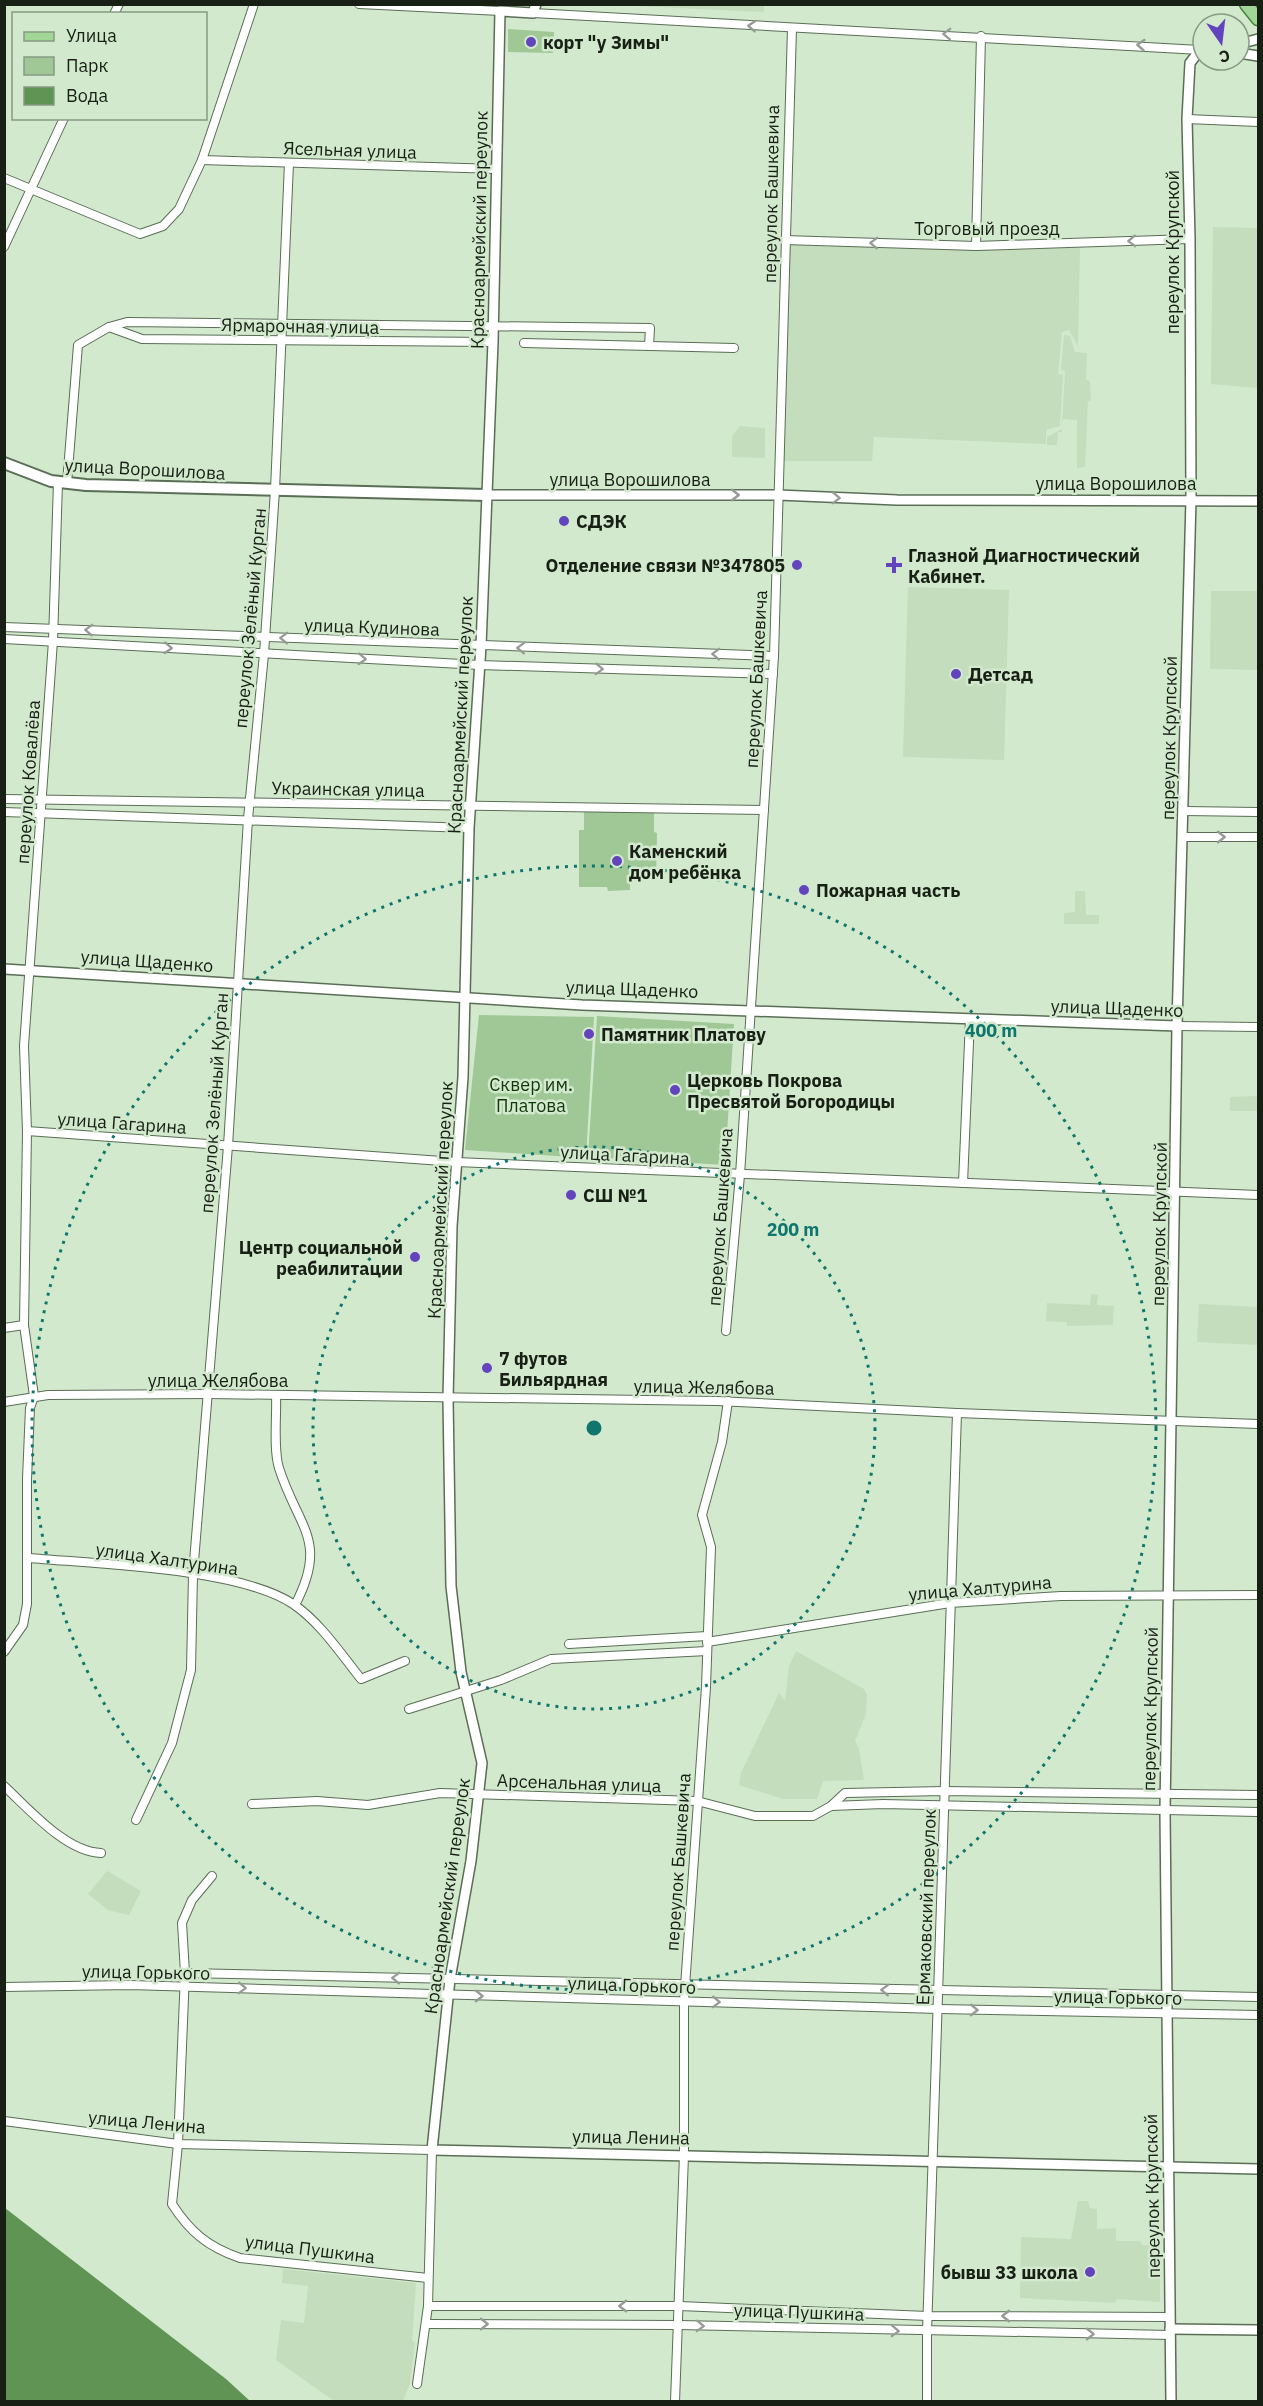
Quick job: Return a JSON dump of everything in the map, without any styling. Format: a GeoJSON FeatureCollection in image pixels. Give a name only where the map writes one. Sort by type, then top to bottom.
{"type":"FeatureCollection","features":[{"type":"Feature","properties":{"kind":"main road"},"geometry":{"type":"LineString","coordinates":[[1246,4],[1258,19]]}},
{"type":"Feature","properties":{"kind":"main road","name":"улица Ворошилова"},"geometry":{"type":"LineString","coordinates":[[4,463],[63,483],[487,495]]}},
{"type":"Feature","properties":{"kind":"street"},"geometry":{"type":"LineString","coordinates":[[4,178],[140,234],[163,226],[172,218],[202,160],[254,4]]}},
{"type":"Feature","properties":{"kind":"street"},"geometry":{"type":"LineString","coordinates":[[359,4],[500,11],[535,9],[792,28],[1191,48]]}},
{"type":"Feature","properties":{"kind":"street","name":"Красноармейский переулок"},"geometry":{"type":"LineString","coordinates":[[417,2384],[428,2306],[432,2150],[450,1979],[479,1796],[482,1763],[458,1656],[451,1586],[448,1399],[456,1162],[466,996],[469,828],[481,646],[493,342],[500,11]]}},
{"type":"Feature","properties":{"kind":"street","name":"переулок Башкевича"},"geometry":{"type":"LineString","coordinates":[[726,1331],[740,1175],[774,656],[784,240],[792,28]]}},
{"type":"Feature","properties":{"kind":"street"},"geometry":{"type":"LineString","coordinates":[[976,246],[981,36]]}},
{"type":"Feature","properties":{"kind":"street","name":"переулок Крупской"},"geometry":{"type":"LineString","coordinates":[[1171,2402],[1165,1795],[1177,1026],[1191,499],[1187,119],[1191,63]]}},
{"type":"Feature","properties":{"kind":"street"},"geometry":{"type":"LineString","coordinates":[[1187,119],[1258,122]]}},
{"type":"Feature","properties":{"kind":"street"},"geometry":{"type":"LineString","coordinates":[[4,247],[63,120]]}},
{"type":"Feature","properties":{"kind":"street","name":"Ясельная улица"},"geometry":{"type":"LineString","coordinates":[[202,160],[497,169]]}},
{"type":"Feature","properties":{"kind":"street","name":"переулок Зелёный Курган"},"geometry":{"type":"LineString","coordinates":[[136,1820],[172,1743],[191,1670],[194,1574],[228,1146],[249,803],[264,654],[275,490],[289,163]]}},
{"type":"Feature","properties":{"kind":"street","name":"Торговый проезд"},"geometry":{"type":"LineString","coordinates":[[784,240],[976,246],[1190,239]]}},
{"type":"Feature","properties":{"kind":"street"},"geometry":{"type":"LineString","coordinates":[[109,327],[134,321],[493,324],[650,328],[649,346]]}},
{"type":"Feature","properties":{"kind":"street","name":"Ярмарочная улица"},"geometry":{"type":"LineString","coordinates":[[109,327],[142,339],[493,342]]}},
{"type":"Feature","properties":{"kind":"street","name":"переулок Ковалёва"},"geometry":{"type":"LineString","coordinates":[[4,1652],[25,1619],[29,1558],[27,1479],[30,1408],[34,1396],[24,1325],[27,1131],[24,1046],[63,483],[78,345],[109,327]]}},
{"type":"Feature","properties":{"kind":"street"},"geometry":{"type":"LineString","coordinates":[[524,343],[734,348]]}},
{"type":"Feature","properties":{"kind":"street","name":"улица Ворошилова"},"geometry":{"type":"LineString","coordinates":[[487,495],[778,495],[897,500],[1191,499],[1258,501]]}},
{"type":"Feature","properties":{"kind":"street","name":"улица Кудинова"},"geometry":{"type":"LineString","coordinates":[[4,627],[774,656]]}},
{"type":"Feature","properties":{"kind":"street","name":"улица Кудинова"},"geometry":{"type":"LineString","coordinates":[[4,639],[480,665],[773,674]]}},
{"type":"Feature","properties":{"kind":"street","name":"Украинская улица"},"geometry":{"type":"LineString","coordinates":[[4,800],[764,810]]}},
{"type":"Feature","properties":{"kind":"street"},"geometry":{"type":"LineString","coordinates":[[1184,811],[1258,812]]}},
{"type":"Feature","properties":{"kind":"street","name":"Украинская улица"},"geometry":{"type":"LineString","coordinates":[[4,812],[469,828]]}},
{"type":"Feature","properties":{"kind":"street"},"geometry":{"type":"LineString","coordinates":[[1183,837],[1258,837]]}},
{"type":"Feature","properties":{"kind":"street","name":"улица Щаденко"},"geometry":{"type":"LineString","coordinates":[[4,969],[582,1005],[970,1020],[1258,1027]]}},
{"type":"Feature","properties":{"kind":"street"},"geometry":{"type":"LineString","coordinates":[[963,1183],[970,1020]]}},
{"type":"Feature","properties":{"kind":"street","name":"улица Гагарина"},"geometry":{"type":"LineString","coordinates":[[27,1131],[456,1162],[1258,1195]]}},
{"type":"Feature","properties":{"kind":"street"},"geometry":{"type":"LineString","coordinates":[[4,1328],[24,1325]]}},
{"type":"Feature","properties":{"kind":"street","name":"улица Желябова"},"geometry":{"type":"LineString","coordinates":[[4,1402],[34,1396],[209,1394],[728,1401],[957,1413],[1258,1424]]}},
{"type":"Feature","properties":{"kind":"street"},"geometry":{"type":"LineString","coordinates":[[276,1395],[278,1466],[306,1532],[312,1555],[307,1582],[295,1605]]}},
{"type":"Feature","properties":{"kind":"street","name":"переулок Башкевича"},"geometry":{"type":"LineString","coordinates":[[675,2402],[684,2155],[684,2001],[711,1547],[702,1515],[722,1442],[728,1401]]}},
{"type":"Feature","properties":{"kind":"street","name":"Ермаковский переулок"},"geometry":{"type":"LineString","coordinates":[[927,2402],[932,2159],[939,2009],[957,1413]]}},
{"type":"Feature","properties":{"kind":"street","name":"улица Халтурина"},"geometry":{"type":"LineString","coordinates":[[29,1558],[194,1574],[267,1591],[295,1605],[334,1644],[361,1679],[405,1661]]}},
{"type":"Feature","properties":{"kind":"street","name":"улица Халтурина"},"geometry":{"type":"LineString","coordinates":[[409,1709],[465,1692],[551,1659],[707,1643],[950,1602],[1169,1594],[1258,1595]]}},
{"type":"Feature","properties":{"kind":"street"},"geometry":{"type":"LineString","coordinates":[[569,1644],[707,1643]]}},
{"type":"Feature","properties":{"kind":"street"},"geometry":{"type":"LineString","coordinates":[[4,1786],[44,1824],[88,1852],[101,1853]]}},
{"type":"Feature","properties":{"kind":"street","name":"Арсенальная улица"},"geometry":{"type":"LineString","coordinates":[[252,1804],[317,1802],[368,1805],[422,1794],[697,1801],[755,1816],[813,1816],[831,1806],[845,1793],[944,1791],[1258,1795]]}},
{"type":"Feature","properties":{"kind":"street","name":"Арсенальная улица"},"geometry":{"type":"LineString","coordinates":[[831,1806],[945,1805],[1258,1812]]}},
{"type":"Feature","properties":{"kind":"street"},"geometry":{"type":"LineString","coordinates":[[178,2144],[184,1987],[183,1918],[201,1887],[212,1876]]}},
{"type":"Feature","properties":{"kind":"street","name":"улица Горького"},"geometry":{"type":"LineString","coordinates":[[184,1973],[1258,1997]]}},
{"type":"Feature","properties":{"kind":"street","name":"улица Горького"},"geometry":{"type":"LineString","coordinates":[[4,1988],[184,1987],[1258,2016]]}},
{"type":"Feature","properties":{"kind":"street","name":"улица Ленина"},"geometry":{"type":"LineString","coordinates":[[4,2121],[178,2144],[932,2159],[1258,2169]]}},
{"type":"Feature","properties":{"kind":"street","name":"улица Пушкина"},"geometry":{"type":"LineString","coordinates":[[178,2144],[172,2204],[185,2225],[217,2250],[240,2258],[428,2278]]}},
{"type":"Feature","properties":{"kind":"street","name":"улица Пушкина"},"geometry":{"type":"LineString","coordinates":[[428,2306],[679,2306],[928,2316],[1170,2317]]}},
{"type":"Feature","properties":{"kind":"street","name":"улица Пушкина"},"geometry":{"type":"LineString","coordinates":[[426,2324],[679,2325],[927,2332],[1258,2330]]}},
{"type":"Feature","properties":{"kind":"shaded area"},"geometry":{"type":"Polygon","coordinates":[[[764,4],[764,12],[616,5],[764,4]]]}},
{"type":"Feature","properties":{"kind":"shaded area"},"geometry":{"type":"Polygon","coordinates":[[[1213,227],[1258,228],[1258,388],[1211,384],[1213,227]]]}},
{"type":"Feature","properties":{"kind":"shaded area"},"geometry":{"type":"Polygon","coordinates":[[[784,240],[1080,248],[1078,346],[1069,330],[1062,332],[1058,374],[1063,375],[1060,426],[1046,430],[1046,444],[874,437],[872,461],[778,461],[784,240]]]}},
{"type":"Feature","properties":{"kind":"shaded area"},"geometry":{"type":"Polygon","coordinates":[[[1064,335],[1070,336],[1075,352],[1087,353],[1086,380],[1090,381],[1091,400],[1088,401],[1085,467],[1077,468],[1077,420],[1063,419],[1062,432],[1058,432],[1057,445],[1047,445],[1047,437],[1062,429],[1065,371],[1061,370],[1064,335]]]}},
{"type":"Feature","properties":{"kind":"shaded area"},"geometry":{"type":"Polygon","coordinates":[[[740,426],[765,428],[765,458],[732,457],[732,436],[740,426]]]}},
{"type":"Feature","properties":{"kind":"shaded area","name":"Детсад"},"geometry":{"type":"Polygon","coordinates":[[[908,587],[1009,590],[1004,760],[903,757],[908,587]]]}},
{"type":"Feature","properties":{"kind":"shaded area"},"geometry":{"type":"Polygon","coordinates":[[[1211,591],[1258,591],[1258,670],[1210,669],[1211,591]]]}},
{"type":"Feature","properties":{"kind":"shaded area"},"geometry":{"type":"Polygon","coordinates":[[[1075,891],[1085,891],[1086,915],[1099,915],[1099,924],[1064,924],[1064,913],[1075,912],[1075,891]]]}},
{"type":"Feature","properties":{"kind":"shaded area"},"geometry":{"type":"Polygon","coordinates":[[[1258,1096],[1258,1111],[1230,1111],[1230,1097],[1258,1096]]]}},
{"type":"Feature","properties":{"kind":"shaded area"},"geometry":{"type":"Polygon","coordinates":[[[1091,1294],[1098,1295],[1097,1305],[1114,1306],[1113,1325],[1067,1326],[1067,1322],[1046,1321],[1047,1303],[1090,1305],[1091,1294]]]}},
{"type":"Feature","properties":{"kind":"shaded area"},"geometry":{"type":"Polygon","coordinates":[[[1199,1304],[1258,1307],[1258,1345],[1197,1342],[1199,1304]]]}},
{"type":"Feature","properties":{"kind":"shaded area"},"geometry":{"type":"Polygon","coordinates":[[[796,1651],[864,1689],[867,1695],[866,1714],[855,1741],[859,1749],[864,1780],[823,1781],[817,1799],[783,1799],[739,1785],[741,1773],[779,1693],[785,1701],[789,1666],[796,1651]]]}},
{"type":"Feature","properties":{"kind":"shaded area"},"geometry":{"type":"Polygon","coordinates":[[[107,1871],[141,1891],[129,1915],[108,1910],[88,1894],[107,1871]]]}},
{"type":"Feature","properties":{"kind":"shaded area","name":"бывш 33 школа"},"geometry":{"type":"Polygon","coordinates":[[[1078,2201],[1088,2201],[1090,2208],[1097,2209],[1097,2229],[1116,2228],[1116,2241],[1140,2241],[1142,2245],[1148,2245],[1151,2240],[1160,2241],[1160,2302],[1117,2299],[1115,2303],[1020,2298],[1021,2237],[1071,2239],[1078,2201]]]}},
{"type":"Feature","properties":{"kind":"shaded area"},"geometry":{"type":"Polygon","coordinates":[[[283,2269],[416,2283],[412,2341],[415,2342],[410,2383],[403,2401],[334,2401],[276,2360],[281,2320],[304,2323],[308,2286],[282,2283],[283,2269]]]}},
{"type":"Feature","properties":{"kind":"green space","name":"корт \"у Зимы\""},"geometry":{"type":"Polygon","coordinates":[[[508,29],[554,32],[553,53],[508,52],[508,29]]]}},
{"type":"Feature","properties":{"kind":"green space"},"geometry":{"type":"Polygon","coordinates":[[[584,812],[654,812],[654,832],[657,833],[656,880],[630,879],[630,890],[608,891],[607,887],[579,887],[579,830],[584,830],[584,812]]]}},
{"type":"Feature","properties":{"kind":"green space","name":"Сквер им. Платова"},"geometry":{"type":"Polygon","coordinates":[[[479,1015],[594,1017],[586,1158],[465,1150],[479,1015]]]}},
{"type":"Feature","properties":{"kind":"green space"},"geometry":{"type":"Polygon","coordinates":[[[597,1016],[734,1024],[725,1165],[588,1157],[597,1016]]]}},
{"type":"Feature","properties":{"kind":"water"},"geometry":{"type":"Polygon","coordinates":[[[5,2208],[226,2379],[250,2401],[5,2401],[5,2208]]]}},
{"type":"Feature","properties":{"kind":"place","name":"корт \"у Зимы\""},"geometry":{"type":"Point","coordinates":[531,42]}},
{"type":"Feature","properties":{"kind":"place","name":"СДЭК"},"geometry":{"type":"Point","coordinates":[564,521]}},
{"type":"Feature","properties":{"kind":"place","name":"Отделение связи №347805"},"geometry":{"type":"Point","coordinates":[797,565]}},
{"type":"Feature","properties":{"kind":"place","name":"Глазной Диагностический Кабинет."},"geometry":{"type":"Point","coordinates":[894,565]}},
{"type":"Feature","properties":{"kind":"place","name":"Детсад"},"geometry":{"type":"Point","coordinates":[956,674]}},
{"type":"Feature","properties":{"kind":"place","name":"Каменский дом ребёнка"},"geometry":{"type":"Point","coordinates":[617,861]}},
{"type":"Feature","properties":{"kind":"place","name":"Пожарная часть"},"geometry":{"type":"Point","coordinates":[804,890]}},
{"type":"Feature","properties":{"kind":"place","name":"Памятник Платову"},"geometry":{"type":"Point","coordinates":[589,1034]}},
{"type":"Feature","properties":{"kind":"place","name":"Церковь Покрова Пресвятой Богородицы"},"geometry":{"type":"Point","coordinates":[675,1090]}},
{"type":"Feature","properties":{"kind":"place","name":"СШ №1"},"geometry":{"type":"Point","coordinates":[571,1195]}},
{"type":"Feature","properties":{"kind":"place","name":"Центр социальной реабилитации"},"geometry":{"type":"Point","coordinates":[415,1257]}},
{"type":"Feature","properties":{"kind":"place","name":"7 футов Бильярдная"},"geometry":{"type":"Point","coordinates":[487,1368]}},
{"type":"Feature","properties":{"kind":"place","name":"бывш 33 школа"},"geometry":{"type":"Point","coordinates":[1090,2272]}}]}
